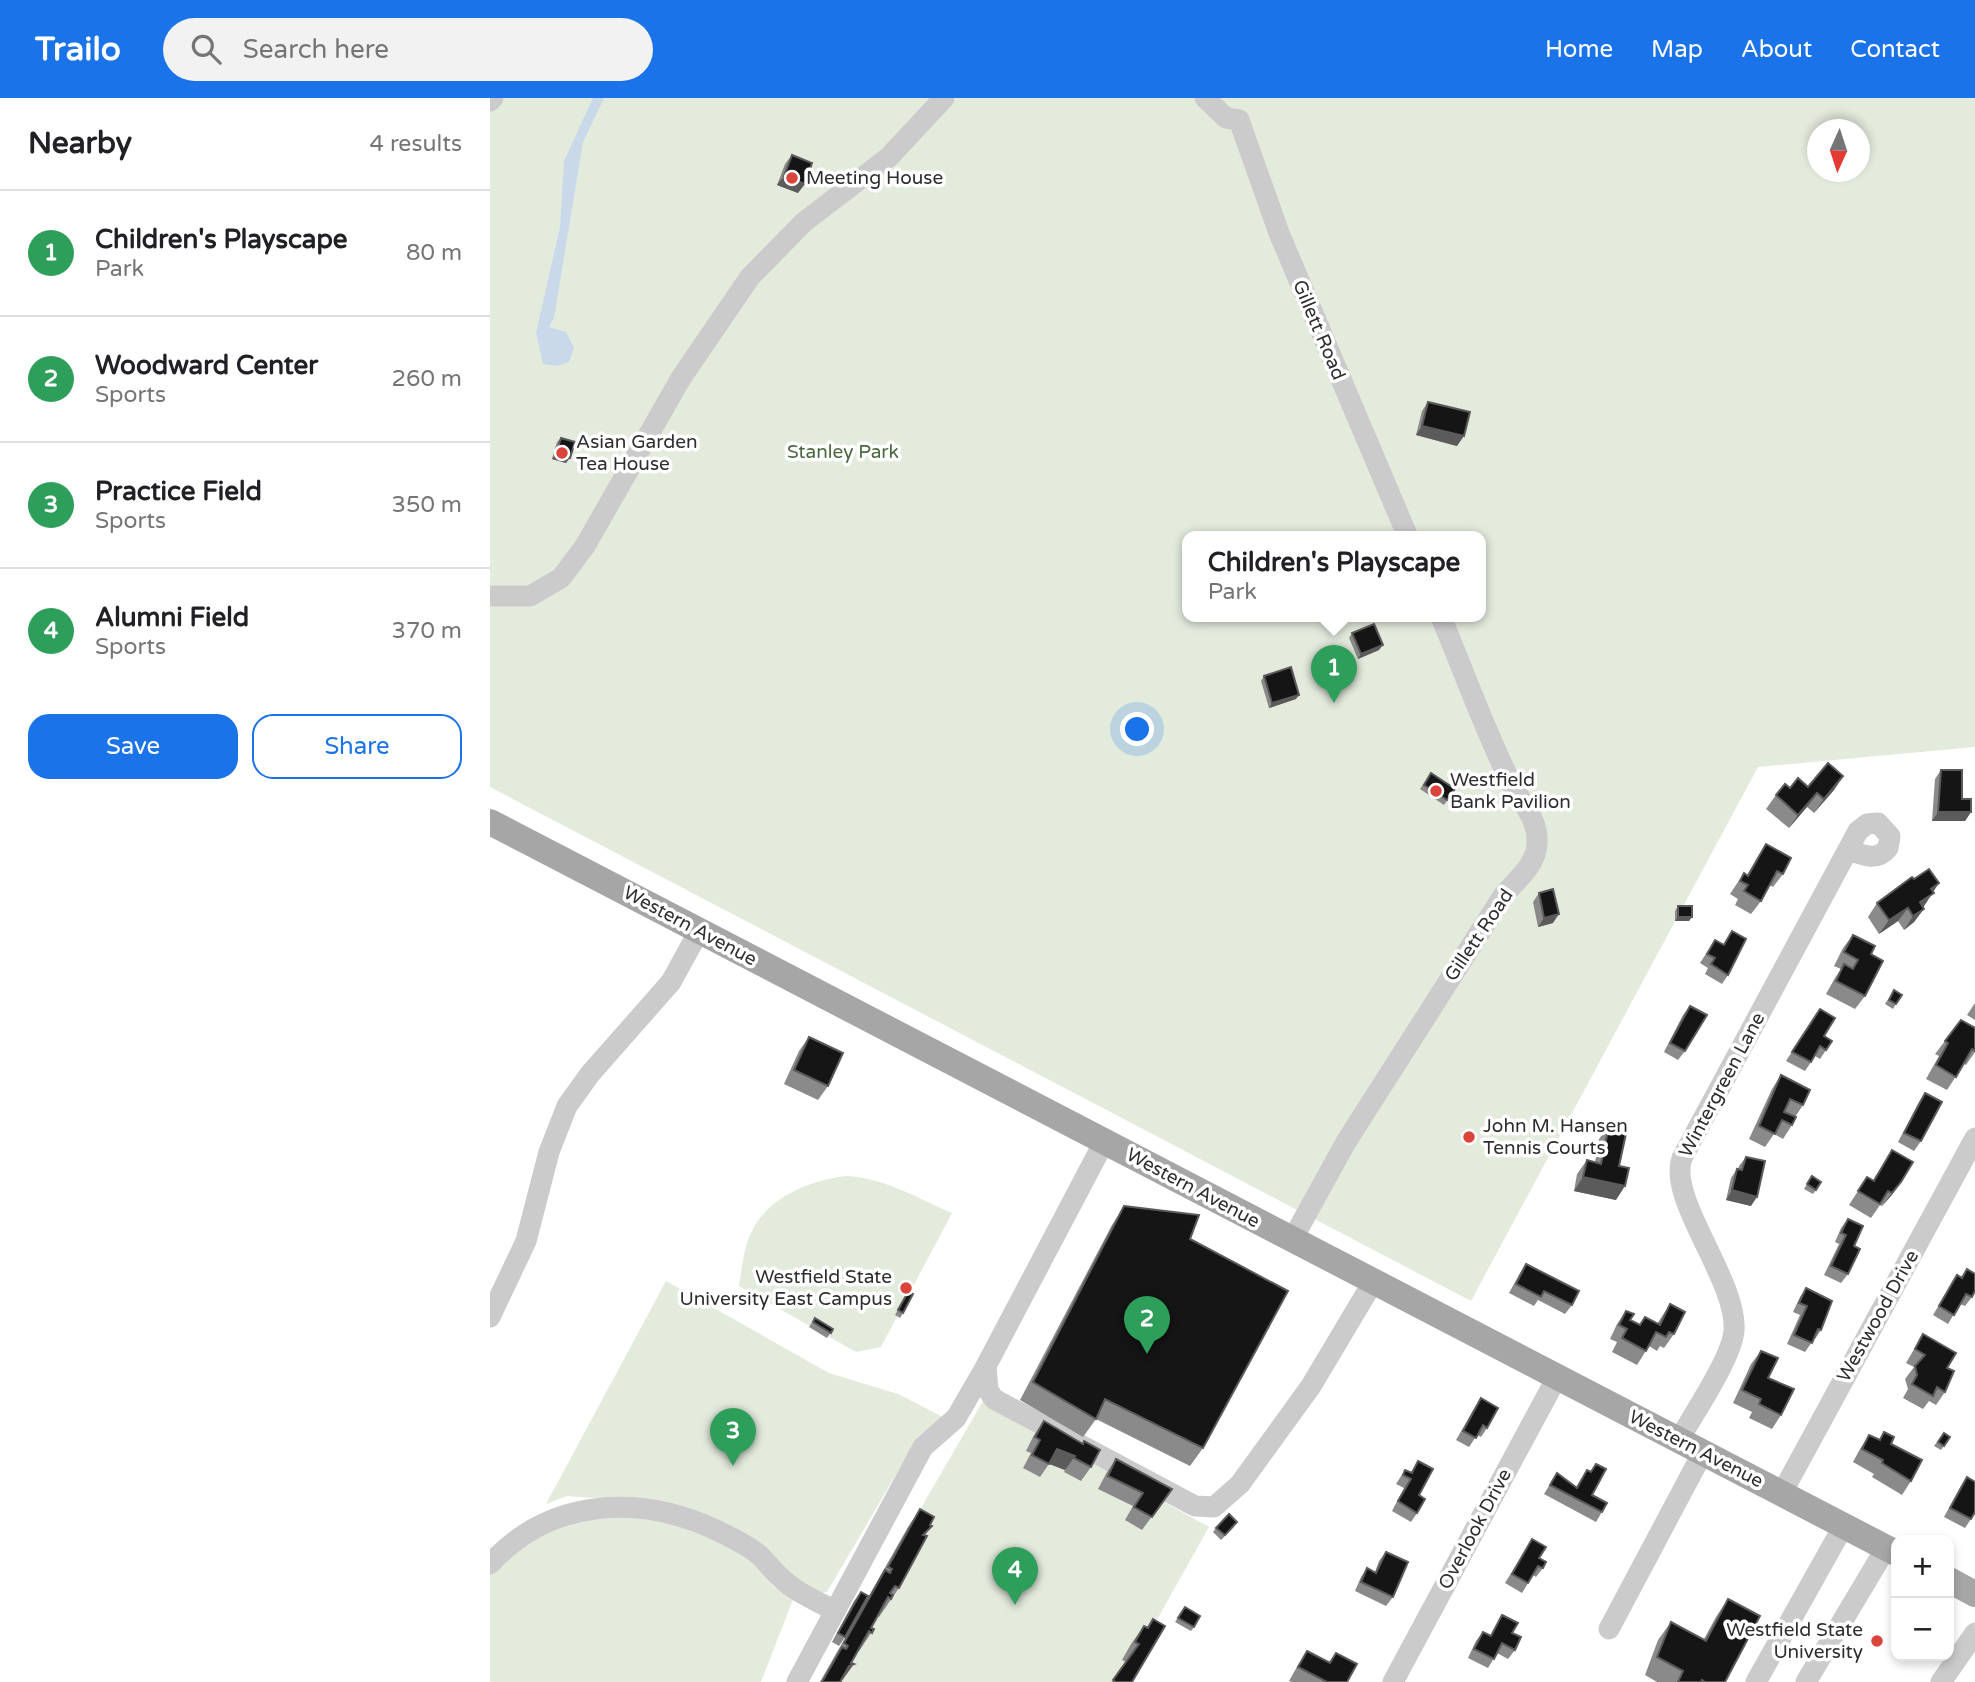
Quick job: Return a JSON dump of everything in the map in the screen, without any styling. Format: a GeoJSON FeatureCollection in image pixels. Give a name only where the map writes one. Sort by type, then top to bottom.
{"type":"FeatureCollection","features":[{"type":"Feature","properties":{"kind":"main road","name":"Western Avenue"},"geometry":{"type":"LineString","coordinates":[[490,822],[1558,1377],[1678,1442],[1891,1550]]}},
{"type":"Feature","properties":{"kind":"main road"},"geometry":{"type":"LineString","coordinates":[[1954,1583],[1975,1594]]}},
{"type":"Feature","properties":{"kind":"street"},"geometry":{"type":"LineString","coordinates":[[490,596],[530,596],[561,578],[590,538],[681,378],[750,277],[804,222],[889,157],[944,98]]}},
{"type":"Feature","properties":{"kind":"street","name":"Gillett Road"},"geometry":{"type":"LineString","coordinates":[[1205,98],[1230,121],[1239,120],[1279,233],[1405,531]]}},
{"type":"Feature","properties":{"kind":"street","name":"Gillett Road"},"geometry":{"type":"LineString","coordinates":[[1292,1240],[1346,1142],[1503,896],[1531,864],[1537,848],[1534,824],[1510,780],[1443,622]]}},
{"type":"Feature","properties":{"kind":"street","name":"Wintergreen Lane"},"geometry":{"type":"LineString","coordinates":[[1678,1442],[1724,1360],[1732,1340],[1734,1325],[1731,1303],[1683,1189],[1679,1165],[1848,850]]}},
{"type":"Feature","properties":{"kind":"street"},"geometry":{"type":"LineString","coordinates":[[490,1317],[496,1287],[526,1241],[549,1152],[567,1106],[590,1074],[671,982],[699,931]]}},
{"type":"Feature","properties":{"kind":"street","name":"Westwood Drive"},"geometry":{"type":"LineString","coordinates":[[1782,1493],[1975,1138]]}},
{"type":"Feature","properties":{"kind":"street"},"geometry":{"type":"LineString","coordinates":[[797,1682],[923,1447],[956,1418],[986,1366],[1104,1142]]}},
{"type":"Feature","properties":{"kind":"street"},"geometry":{"type":"LineString","coordinates":[[986,1366],[988,1390],[994,1399],[1195,1506],[1214,1507],[1240,1483],[1311,1386],[1373,1282]]}},
{"type":"Feature","properties":{"kind":"street","name":"Overlook Drive"},"geometry":{"type":"LineString","coordinates":[[1393,1682],[1558,1377]]}},
{"type":"Feature","properties":{"kind":"street"},"geometry":{"type":"LineString","coordinates":[[1609,1629],[1702,1454]]}},
{"type":"Feature","properties":{"kind":"street"},"geometry":{"type":"LineString","coordinates":[[490,1564],[509,1543],[542,1525],[604,1507],[634,1506],[688,1517],[727,1536],[758,1554],[782,1579],[835,1611]]}},
{"type":"Feature","properties":{"kind":"street"},"geometry":{"type":"LineString","coordinates":[[1756,1682],[1844,1525]]}},
{"type":"Feature","properties":{"kind":"street"},"geometry":{"type":"LineString","coordinates":[[1806,1682],[1891,1550]]}},
{"type":"Feature","properties":{"kind":"street"},"geometry":{"type":"LineString","coordinates":[[1941,1682],[1975,1633]]}},
{"type":"Feature","properties":{"kind":"green space","name":"Stanley Park"},"geometry":{"type":"Polygon","coordinates":[[[490,98],[1975,98],[1975,747],[1758,767],[1471,1301],[490,787],[490,98]]]}},
{"type":"Feature","properties":{"kind":"green space"},"geometry":{"type":"Polygon","coordinates":[[[848,1176],[889,1185],[952,1213],[881,1347],[856,1352],[739,1286],[748,1241],[762,1216],[795,1191],[822,1181],[848,1176]]]}},
{"type":"Feature","properties":{"kind":"green space"},"geometry":{"type":"Polygon","coordinates":[[[666,1281],[829,1373],[898,1394],[943,1417],[918,1437],[827,1592],[821,1593],[646,1502],[567,1496],[546,1504],[666,1281]]]}},
{"type":"Feature","properties":{"kind":"green space"},"geometry":{"type":"Polygon","coordinates":[[[983,1401],[1209,1527],[1122,1682],[820,1682],[983,1401]]]}},
{"type":"Feature","properties":{"kind":"green space"},"geometry":{"type":"Polygon","coordinates":[[[638,1511],[740,1547],[774,1587],[794,1597],[761,1682],[490,1682],[490,1570],[555,1526],[638,1511]]]}},
{"type":"Feature","properties":{"kind":"water"},"geometry":{"type":"Polygon","coordinates":[[[593,98],[604,98],[583,142],[554,318],[549,327],[566,332],[574,348],[569,362],[557,366],[543,364],[536,333],[560,227],[564,161],[593,98]]]}},
{"type":"Feature","properties":{"kind":"building"},"geometry":{"type":"Polygon","coordinates":[[[792,155],[812,163],[805,184],[784,176],[792,155]]]}},
{"type":"Feature","properties":{"kind":"building"},"geometry":{"type":"Polygon","coordinates":[[[1428,402],[1470,412],[1464,436],[1422,426],[1428,402]]]}},
{"type":"Feature","properties":{"kind":"building"},"geometry":{"type":"Polygon","coordinates":[[[561,438],[575,442],[570,458],[556,454],[561,438]]]}},
{"type":"Feature","properties":{"kind":"building"},"geometry":{"type":"Polygon","coordinates":[[[1374,624],[1383,645],[1361,654],[1352,633],[1374,624]]]}},
{"type":"Feature","properties":{"kind":"building"},"geometry":{"type":"Polygon","coordinates":[[[1291,667],[1299,695],[1272,703],[1264,676],[1291,667]]]}},
{"type":"Feature","properties":{"kind":"building"},"geometry":{"type":"Polygon","coordinates":[[[1828,763],[1843,776],[1824,799],[1817,793],[1798,815],[1776,795],[1785,784],[1790,788],[1798,778],[1808,787],[1828,763]]]}},
{"type":"Feature","properties":{"kind":"building"},"geometry":{"type":"Polygon","coordinates":[[[1941,770],[1962,770],[1962,799],[1971,799],[1971,812],[1938,812],[1941,770]]]}},
{"type":"Feature","properties":{"kind":"building"},"geometry":{"type":"Polygon","coordinates":[[[1431,773],[1455,789],[1447,800],[1424,785],[1431,773]]]}},
{"type":"Feature","properties":{"kind":"building"},"geometry":{"type":"Polygon","coordinates":[[[1766,844],[1791,858],[1783,874],[1777,871],[1761,901],[1744,891],[1748,885],[1740,881],[1744,873],[1748,876],[1766,844]]]}},
{"type":"Feature","properties":{"kind":"building"},"geometry":{"type":"Polygon","coordinates":[[[1929,869],[1939,883],[1931,889],[1934,893],[1920,902],[1924,909],[1913,916],[1908,908],[1889,920],[1877,903],[1912,877],[1914,879],[1929,869]]]}},
{"type":"Feature","properties":{"kind":"building"},"geometry":{"type":"Polygon","coordinates":[[[1553,889],[1559,914],[1544,918],[1539,893],[1553,889]]]}},
{"type":"Feature","properties":{"kind":"building"},"geometry":{"type":"Polygon","coordinates":[[[1678,906],[1692,906],[1692,917],[1678,917],[1678,906]]]}},
{"type":"Feature","properties":{"kind":"building"},"geometry":{"type":"Polygon","coordinates":[[[1732,931],[1746,939],[1728,975],[1711,964],[1715,958],[1707,954],[1715,940],[1724,945],[1732,931]]]}},
{"type":"Feature","properties":{"kind":"building"},"geometry":{"type":"Polygon","coordinates":[[[1853,935],[1875,946],[1871,954],[1883,961],[1865,996],[1836,981],[1844,964],[1853,969],[1858,960],[1844,952],[1853,935]]]}},
{"type":"Feature","properties":{"kind":"building"},"geometry":{"type":"Polygon","coordinates":[[[1894,990],[1902,995],[1896,1004],[1889,1000],[1894,990]]]}},
{"type":"Feature","properties":{"kind":"building"},"geometry":{"type":"Polygon","coordinates":[[[1690,1006],[1707,1015],[1685,1051],[1670,1043],[1690,1006]]]}},
{"type":"Feature","properties":{"kind":"building"},"geometry":{"type":"Polygon","coordinates":[[[1820,1009],[1835,1018],[1824,1036],[1832,1041],[1826,1050],[1820,1046],[1811,1062],[1792,1052],[1820,1009]]]}},
{"type":"Feature","properties":{"kind":"building"},"geometry":{"type":"Polygon","coordinates":[[[1961,1020],[1975,1028],[1975,1051],[1972,1049],[1956,1077],[1936,1065],[1948,1043],[1945,1041],[1961,1020]]]}},
{"type":"Feature","properties":{"kind":"building"},"geometry":{"type":"Polygon","coordinates":[[[809,1037],[843,1053],[828,1086],[794,1070],[809,1037]]]}},
{"type":"Feature","properties":{"kind":"building"},"geometry":{"type":"Polygon","coordinates":[[[1781,1075],[1810,1090],[1803,1105],[1790,1099],[1784,1112],[1796,1117],[1792,1125],[1782,1120],[1775,1134],[1759,1126],[1781,1075]]]}},
{"type":"Feature","properties":{"kind":"building"},"geometry":{"type":"Polygon","coordinates":[[[1925,1093],[1942,1102],[1921,1141],[1904,1133],[1925,1093]]]}},
{"type":"Feature","properties":{"kind":"building"},"geometry":{"type":"Polygon","coordinates":[[[1609,1126],[1627,1129],[1619,1166],[1629,1168],[1625,1186],[1583,1177],[1587,1160],[1601,1164],[1609,1126]]]}},
{"type":"Feature","properties":{"kind":"building"},"geometry":{"type":"Polygon","coordinates":[[[1892,1150],[1913,1162],[1901,1182],[1892,1193],[1888,1191],[1880,1204],[1858,1191],[1867,1177],[1874,1181],[1892,1150]]]}},
{"type":"Feature","properties":{"kind":"building"},"geometry":{"type":"Polygon","coordinates":[[[1746,1157],[1765,1161],[1757,1197],[1732,1190],[1737,1169],[1742,1170],[1746,1157]]]}},
{"type":"Feature","properties":{"kind":"building"},"geometry":{"type":"Polygon","coordinates":[[[1812,1176],[1821,1182],[1816,1190],[1807,1184],[1812,1176]]]}},
{"type":"Feature","properties":{"kind":"building"},"geometry":{"type":"Polygon","coordinates":[[[1124,1206],[1199,1215],[1190,1239],[1288,1291],[1203,1448],[1105,1399],[1096,1419],[1033,1382],[1124,1206]]]}},
{"type":"Feature","properties":{"kind":"building"},"geometry":{"type":"Polygon","coordinates":[[[1848,1219],[1863,1226],[1854,1246],[1860,1249],[1848,1274],[1831,1266],[1846,1235],[1841,1233],[1848,1219]]]}},
{"type":"Feature","properties":{"kind":"building"},"geometry":{"type":"Polygon","coordinates":[[[1526,1264],[1579,1291],[1572,1305],[1544,1291],[1541,1297],[1516,1284],[1526,1264]]]}},
{"type":"Feature","properties":{"kind":"building"},"geometry":{"type":"Polygon","coordinates":[[[1967,1269],[1975,1274],[1975,1291],[1972,1297],[1966,1294],[1954,1315],[1939,1306],[1957,1275],[1962,1278],[1967,1269]]]}},
{"type":"Feature","properties":{"kind":"building"},"geometry":{"type":"Polygon","coordinates":[[[1806,1288],[1832,1301],[1821,1330],[1818,1329],[1812,1343],[1794,1335],[1807,1306],[1799,1303],[1806,1288]]]}},
{"type":"Feature","properties":{"kind":"building"},"geometry":{"type":"Polygon","coordinates":[[[908,1292],[913,1294],[903,1313],[898,1310],[908,1292]]]}},
{"type":"Feature","properties":{"kind":"building"},"geometry":{"type":"Polygon","coordinates":[[[1670,1304],[1685,1312],[1674,1334],[1669,1332],[1666,1337],[1656,1332],[1646,1351],[1622,1338],[1627,1329],[1619,1325],[1626,1311],[1634,1314],[1630,1320],[1640,1325],[1645,1317],[1660,1325],[1670,1304]]]}},
{"type":"Feature","properties":{"kind":"building"},"geometry":{"type":"Polygon","coordinates":[[[815,1318],[833,1329],[831,1333],[813,1322],[815,1318]]]}},
{"type":"Feature","properties":{"kind":"building"},"geometry":{"type":"Polygon","coordinates":[[[1923,1334],[1956,1353],[1947,1368],[1954,1371],[1945,1392],[1937,1387],[1933,1396],[1912,1384],[1917,1375],[1915,1366],[1925,1355],[1915,1349],[1923,1334]]]}},
{"type":"Feature","properties":{"kind":"building"},"geometry":{"type":"Polygon","coordinates":[[[1761,1351],[1778,1358],[1768,1378],[1794,1389],[1781,1415],[1759,1404],[1761,1399],[1742,1390],[1761,1351]]]}},
{"type":"Feature","properties":{"kind":"building"},"geometry":{"type":"Polygon","coordinates":[[[1481,1398],[1498,1408],[1487,1428],[1483,1425],[1476,1438],[1463,1431],[1481,1398]]]}},
{"type":"Feature","properties":{"kind":"building"},"geometry":{"type":"Polygon","coordinates":[[[1044,1421],[1083,1444],[1084,1441],[1100,1450],[1091,1467],[1074,1458],[1075,1456],[1057,1449],[1049,1464],[1032,1455],[1040,1440],[1035,1437],[1044,1421]]]}},
{"type":"Feature","properties":{"kind":"building"},"geometry":{"type":"Polygon","coordinates":[[[1884,1432],[1894,1437],[1891,1444],[1922,1460],[1911,1481],[1882,1463],[1883,1460],[1862,1449],[1869,1435],[1880,1440],[1884,1432]]]}},
{"type":"Feature","properties":{"kind":"building"},"geometry":{"type":"Polygon","coordinates":[[[1944,1433],[1950,1437],[1944,1446],[1938,1442],[1944,1433]]]}},
{"type":"Feature","properties":{"kind":"building"},"geometry":{"type":"Polygon","coordinates":[[[1116,1459],[1172,1489],[1152,1517],[1134,1507],[1143,1493],[1108,1476],[1116,1459]]]}},
{"type":"Feature","properties":{"kind":"building"},"geometry":{"type":"Polygon","coordinates":[[[1418,1461],[1433,1469],[1419,1495],[1425,1499],[1417,1513],[1398,1501],[1411,1479],[1403,1475],[1405,1470],[1412,1473],[1418,1461]]]}},
{"type":"Feature","properties":{"kind":"building"},"geometry":{"type":"Polygon","coordinates":[[[1596,1464],[1606,1469],[1592,1495],[1607,1503],[1602,1512],[1550,1485],[1557,1473],[1577,1488],[1587,1470],[1591,1472],[1596,1464]]]}},
{"type":"Feature","properties":{"kind":"building"},"geometry":{"type":"Polygon","coordinates":[[[1967,1477],[1975,1482],[1975,1512],[1971,1519],[1950,1508],[1967,1477]]]}},
{"type":"Feature","properties":{"kind":"building"},"geometry":{"type":"Polygon","coordinates":[[[920,1509],[934,1517],[930,1525],[932,1526],[923,1535],[927,1536],[899,1588],[895,1586],[890,1593],[893,1595],[891,1599],[888,1597],[871,1628],[874,1629],[872,1633],[869,1631],[851,1663],[854,1664],[849,1666],[840,1682],[822,1682],[842,1647],[846,1649],[848,1646],[844,1643],[885,1570],[890,1573],[892,1569],[888,1567],[920,1509]]]}},
{"type":"Feature","properties":{"kind":"building"},"geometry":{"type":"Polygon","coordinates":[[[1229,1514],[1237,1522],[1225,1535],[1216,1528],[1229,1514]]]}},
{"type":"Feature","properties":{"kind":"building"},"geometry":{"type":"Polygon","coordinates":[[[1532,1539],[1546,1547],[1539,1558],[1546,1562],[1543,1568],[1538,1566],[1528,1583],[1512,1574],[1532,1539]]]}},
{"type":"Feature","properties":{"kind":"building"},"geometry":{"type":"Polygon","coordinates":[[[1386,1552],[1408,1562],[1393,1597],[1361,1582],[1367,1568],[1376,1573],[1386,1552]]]}},
{"type":"Feature","properties":{"kind":"building"},"geometry":{"type":"Polygon","coordinates":[[[861,1592],[868,1596],[845,1637],[838,1633],[861,1592]]]}},
{"type":"Feature","properties":{"kind":"building"},"geometry":{"type":"Polygon","coordinates":[[[1728,1599],[1760,1616],[1725,1682],[1678,1682],[1683,1671],[1657,1657],[1671,1622],[1706,1641],[1728,1599]]]}},
{"type":"Feature","properties":{"kind":"building"},"geometry":{"type":"Polygon","coordinates":[[[1185,1607],[1200,1616],[1194,1627],[1178,1618],[1185,1607]]]}},
{"type":"Feature","properties":{"kind":"building"},"geometry":{"type":"Polygon","coordinates":[[[1502,1615],[1518,1623],[1512,1633],[1521,1637],[1515,1650],[1502,1643],[1494,1659],[1474,1649],[1483,1632],[1491,1636],[1502,1615]]]}},
{"type":"Feature","properties":{"kind":"building"},"geometry":{"type":"Polygon","coordinates":[[[1153,1619],[1165,1626],[1132,1682],[1116,1682],[1113,1680],[1139,1644],[1135,1642],[1144,1626],[1148,1628],[1153,1619]]]}},
{"type":"Feature","properties":{"kind":"building"},"geometry":{"type":"Polygon","coordinates":[[[1307,1651],[1330,1663],[1336,1653],[1357,1664],[1347,1682],[1327,1682],[1298,1667],[1307,1651]]]}},
{"type":"Feature","properties":{"kind":"place","name":"Meeting House"},"geometry":{"type":"Point","coordinates":[792,178]}},
{"type":"Feature","properties":{"kind":"place","name":"Asian Garden Tea House"},"geometry":{"type":"Point","coordinates":[562,453]}},
{"type":"Feature","properties":{"kind":"place","name":"Children's Playscape"},"geometry":{"type":"Point","coordinates":[1334,703]}},
{"type":"Feature","properties":{"kind":"place","name":"Westfield Bank Pavilion"},"geometry":{"type":"Point","coordinates":[1436,791]}},
{"type":"Feature","properties":{"kind":"place","name":"John M. Hansen Tennis Courts"},"geometry":{"type":"Point","coordinates":[1469,1137]}},
{"type":"Feature","properties":{"kind":"place","name":"Westfield State University East Campus"},"geometry":{"type":"Point","coordinates":[906,1288]}},
{"type":"Feature","properties":{"kind":"place","name":"Woodward Center"},"geometry":{"type":"Point","coordinates":[1147,1354]}},
{"type":"Feature","properties":{"kind":"place","name":"Practice Field"},"geometry":{"type":"Point","coordinates":[733,1466]}},
{"type":"Feature","properties":{"kind":"place","name":"Alumni Field"},"geometry":{"type":"Point","coordinates":[1015,1605]}},
{"type":"Feature","properties":{"kind":"place","name":"Westfield State University"},"geometry":{"type":"Point","coordinates":[1877,1641]}}]}
